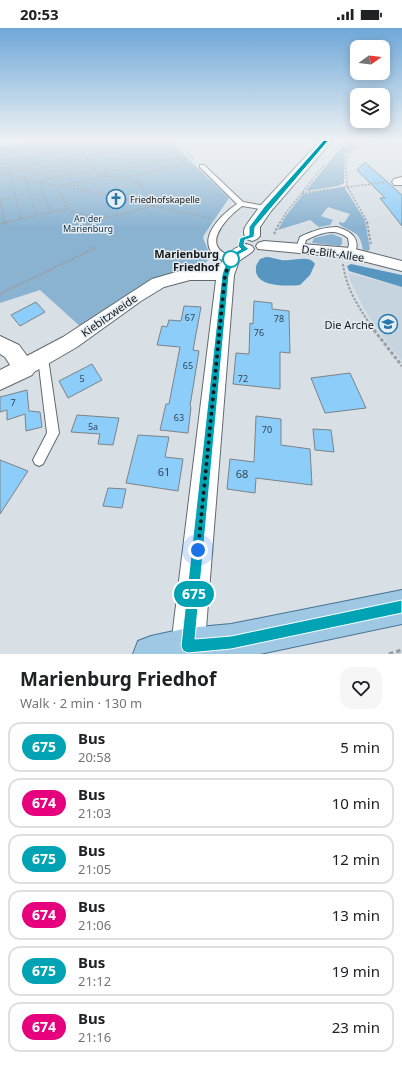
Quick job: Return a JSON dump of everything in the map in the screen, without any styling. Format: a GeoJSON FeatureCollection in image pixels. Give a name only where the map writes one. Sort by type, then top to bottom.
{"type":"FeatureCollection","features":[{"type":"Feature","properties":{"kind":"main road"},"geometry":{"type":"LineString","coordinates":[[151,654],[187,650],[231,642],[402,607]]}},
{"type":"Feature","properties":{"kind":"street"},"geometry":{"type":"LineString","coordinates":[[187,650],[252,227],[266,208],[300,170]]}},
{"type":"Feature","properties":{"kind":"street","name":"De-Bilt-Allee"},"geometry":{"type":"LineString","coordinates":[[249,252],[300,248],[372,259],[402,266]]}},
{"type":"Feature","properties":{"kind":"street","name":"Kiebitzweide"},"geometry":{"type":"LineString","coordinates":[[0,382],[70,342],[134,297],[158,283],[190,274],[249,252]]}},
{"type":"Feature","properties":{"kind":"street"},"geometry":{"type":"LineString","coordinates":[[0,344],[12,351],[25,369]]}},
{"type":"Feature","properties":{"kind":"lane"},"geometry":{"type":"LineString","coordinates":[[206,170],[241,204],[266,208]]}},
{"type":"Feature","properties":{"kind":"lane"},"geometry":{"type":"LineString","coordinates":[[241,204],[226,214],[213,234],[211,243],[215,251],[222,258],[249,252]]}},
{"type":"Feature","properties":{"kind":"lane"},"geometry":{"type":"LineString","coordinates":[[300,248],[303,239],[312,234],[334,230],[343,231],[352,237],[353,241],[347,256]]}},
{"type":"Feature","properties":{"kind":"lane"},"geometry":{"type":"LineString","coordinates":[[39,460],[53,433],[43,358]]}},
{"type":"Feature","properties":{"kind":"path"},"geometry":{"type":"LineString","coordinates":[[6,174],[27,170]]}},
{"type":"Feature","properties":{"kind":"path"},"geometry":{"type":"LineString","coordinates":[[21,178],[60,170]]}},
{"type":"Feature","properties":{"kind":"path"},"geometry":{"type":"LineString","coordinates":[[36,181],[93,170]]}},
{"type":"Feature","properties":{"kind":"path"},"geometry":{"type":"LineString","coordinates":[[94,170],[98,177]]}},
{"type":"Feature","properties":{"kind":"path"},"geometry":{"type":"LineString","coordinates":[[97,174],[116,170]]}},
{"type":"Feature","properties":{"kind":"path"},"geometry":{"type":"LineString","coordinates":[[119,178],[156,170]]}},
{"type":"Feature","properties":{"kind":"path"},"geometry":{"type":"LineString","coordinates":[[346,170],[346,186],[367,220],[372,259]]}},
{"type":"Feature","properties":{"kind":"path"},"geometry":{"type":"LineString","coordinates":[[0,173],[58,186],[98,177],[106,176],[119,178],[139,183],[154,206]]}},
{"type":"Feature","properties":{"kind":"path"},"geometry":{"type":"LineString","coordinates":[[10,175],[21,219]]}},
{"type":"Feature","properties":{"kind":"path"},"geometry":{"type":"LineString","coordinates":[[26,179],[36,216]]}},
{"type":"Feature","properties":{"kind":"path"},"geometry":{"type":"LineString","coordinates":[[249,252],[273,237],[275,230],[301,193],[346,186],[401,181]]}},
{"type":"Feature","properties":{"kind":"path"},"geometry":{"type":"LineString","coordinates":[[40,182],[51,213]]}},
{"type":"Feature","properties":{"kind":"path"},"geometry":{"type":"LineString","coordinates":[[61,185],[106,195]]}},
{"type":"Feature","properties":{"kind":"path"},"geometry":{"type":"LineString","coordinates":[[58,186],[67,209]]}},
{"type":"Feature","properties":{"kind":"path"},"geometry":{"type":"LineString","coordinates":[[5,222],[0,199],[15,197]]}},
{"type":"Feature","properties":{"kind":"path"},"geometry":{"type":"LineString","coordinates":[[126,200],[222,220]]}},
{"type":"Feature","properties":{"kind":"path"},"geometry":{"type":"LineString","coordinates":[[0,224],[67,209],[97,220],[154,206]]}},
{"type":"Feature","properties":{"kind":"path"},"geometry":{"type":"LineString","coordinates":[[88,230],[91,218]]}},
{"type":"Feature","properties":{"kind":"path"},"geometry":{"type":"LineString","coordinates":[[0,294],[95,248]]}},
{"type":"Feature","properties":{"kind":"path"},"geometry":{"type":"LineString","coordinates":[[347,256],[343,270],[359,307],[383,342],[402,366]]}},
{"type":"Feature","properties":{"kind":"path"},"geometry":{"type":"LineString","coordinates":[[389,654],[402,650]]}},
{"type":"Feature","properties":{"kind":"shaded area"},"geometry":{"type":"Polygon","coordinates":[[[266,257],[281,260],[309,259],[315,264],[310,275],[300,285],[288,286],[272,284],[260,279],[257,274],[256,267],[260,259],[266,257]]]}},
{"type":"Feature","properties":{"kind":"shaded area"},"geometry":{"type":"Polygon","coordinates":[[[351,264],[402,275],[402,287],[349,271],[347,266],[351,264]]]}},
{"type":"Feature","properties":{"kind":"shaded area","name":"Die Arche"},"geometry":{"type":"Polygon","coordinates":[[[348,273],[402,287],[402,361],[384,339],[364,309],[348,273]]]}},
{"type":"Feature","properties":{"kind":"green space","name":"An der Marienburg"},"geometry":{"type":"Polygon","coordinates":[[[0,170],[200,170],[229,198],[204,235],[203,238],[211,257],[199,270],[178,272],[83,329],[40,290],[0,303],[0,170]]]}},
{"type":"Feature","properties":{"kind":"green space"},"geometry":{"type":"Polygon","coordinates":[[[323,170],[344,170],[344,183],[338,186],[306,191],[323,170]]]}},
{"type":"Feature","properties":{"kind":"green space"},"geometry":{"type":"Polygon","coordinates":[[[344,187],[365,220],[370,249],[368,251],[363,250],[360,239],[355,233],[339,224],[339,222],[344,223],[350,214],[328,207],[321,216],[333,220],[330,225],[319,227],[310,220],[278,230],[285,217],[303,194],[344,187]]]}},
{"type":"Feature","properties":{"kind":"green space"},"geometry":{"type":"Polygon","coordinates":[[[332,234],[342,238],[342,244],[340,246],[312,243],[314,238],[332,234]]]}},
{"type":"Feature","properties":{"kind":"building"},"geometry":{"type":"Polygon","coordinates":[[[357,170],[374,170],[402,195],[402,226],[380,198],[385,198],[357,170]]]}},
{"type":"Feature","properties":{"kind":"building"},"geometry":{"type":"Polygon","coordinates":[[[254,301],[272,303],[272,309],[289,311],[290,353],[280,352],[280,389],[233,384],[236,353],[249,354],[250,323],[253,324],[254,301]]]}},
{"type":"Feature","properties":{"kind":"building"},"geometry":{"type":"Polygon","coordinates":[[[36,302],[45,312],[20,326],[11,315],[36,302]]]}},
{"type":"Feature","properties":{"kind":"building"},"geometry":{"type":"Polygon","coordinates":[[[184,306],[201,307],[193,350],[199,351],[190,406],[188,433],[160,430],[166,404],[169,404],[180,347],[157,345],[162,326],[167,327],[169,320],[181,321],[184,306]]]}},
{"type":"Feature","properties":{"kind":"building"},"geometry":{"type":"Polygon","coordinates":[[[92,364],[102,380],[68,398],[59,381],[92,364]]]}},
{"type":"Feature","properties":{"kind":"building"},"geometry":{"type":"Polygon","coordinates":[[[350,373],[366,408],[325,413],[311,378],[350,373]]]}},
{"type":"Feature","properties":{"kind":"building"},"geometry":{"type":"Polygon","coordinates":[[[27,390],[29,411],[40,412],[42,427],[26,431],[25,414],[7,420],[7,410],[0,412],[0,397],[27,390]]]}},
{"type":"Feature","properties":{"kind":"building"},"geometry":{"type":"Polygon","coordinates":[[[77,415],[119,418],[113,445],[98,444],[100,434],[71,432],[77,415]]]}},
{"type":"Feature","properties":{"kind":"building"},"geometry":{"type":"Polygon","coordinates":[[[256,416],[281,419],[281,445],[310,449],[312,485],[256,478],[255,493],[227,489],[230,459],[254,462],[256,416]]]}},
{"type":"Feature","properties":{"kind":"building"},"geometry":{"type":"Polygon","coordinates":[[[313,429],[331,430],[334,452],[315,450],[313,429]]]}},
{"type":"Feature","properties":{"kind":"building"},"geometry":{"type":"Polygon","coordinates":[[[138,435],[169,437],[165,457],[183,459],[178,491],[126,483],[138,435]]]}},
{"type":"Feature","properties":{"kind":"building"},"geometry":{"type":"Polygon","coordinates":[[[0,460],[28,471],[0,514],[0,460]]]}},
{"type":"Feature","properties":{"kind":"building"},"geometry":{"type":"Polygon","coordinates":[[[108,488],[126,489],[122,508],[103,506],[108,488]]]}},
{"type":"Feature","properties":{"kind":"bus line","name":"675"},"geometry":{"type":"LineString","coordinates":[[300,170],[266,208],[252,227],[252,236],[242,239],[240,243],[241,246],[246,249],[235,254],[231,259],[225,275],[188,646],[231,642],[402,607]]}},
{"type":"Feature","properties":{"kind":"place","name":"Friedhofskapelle"},"geometry":{"type":"Point","coordinates":[116,199]}},
{"type":"Feature","properties":{"kind":"place","name":"Marienburg Friedhof"},"geometry":{"type":"Point","coordinates":[231,259]}},
{"type":"Feature","properties":{"kind":"place","name":"Die Arche"},"geometry":{"type":"Point","coordinates":[388,324]}},
{"type":"Feature","properties":{"kind":"route"},"geometry":{"type":"LineString","coordinates":[[198,550],[225,275],[231,259]]}}]}
